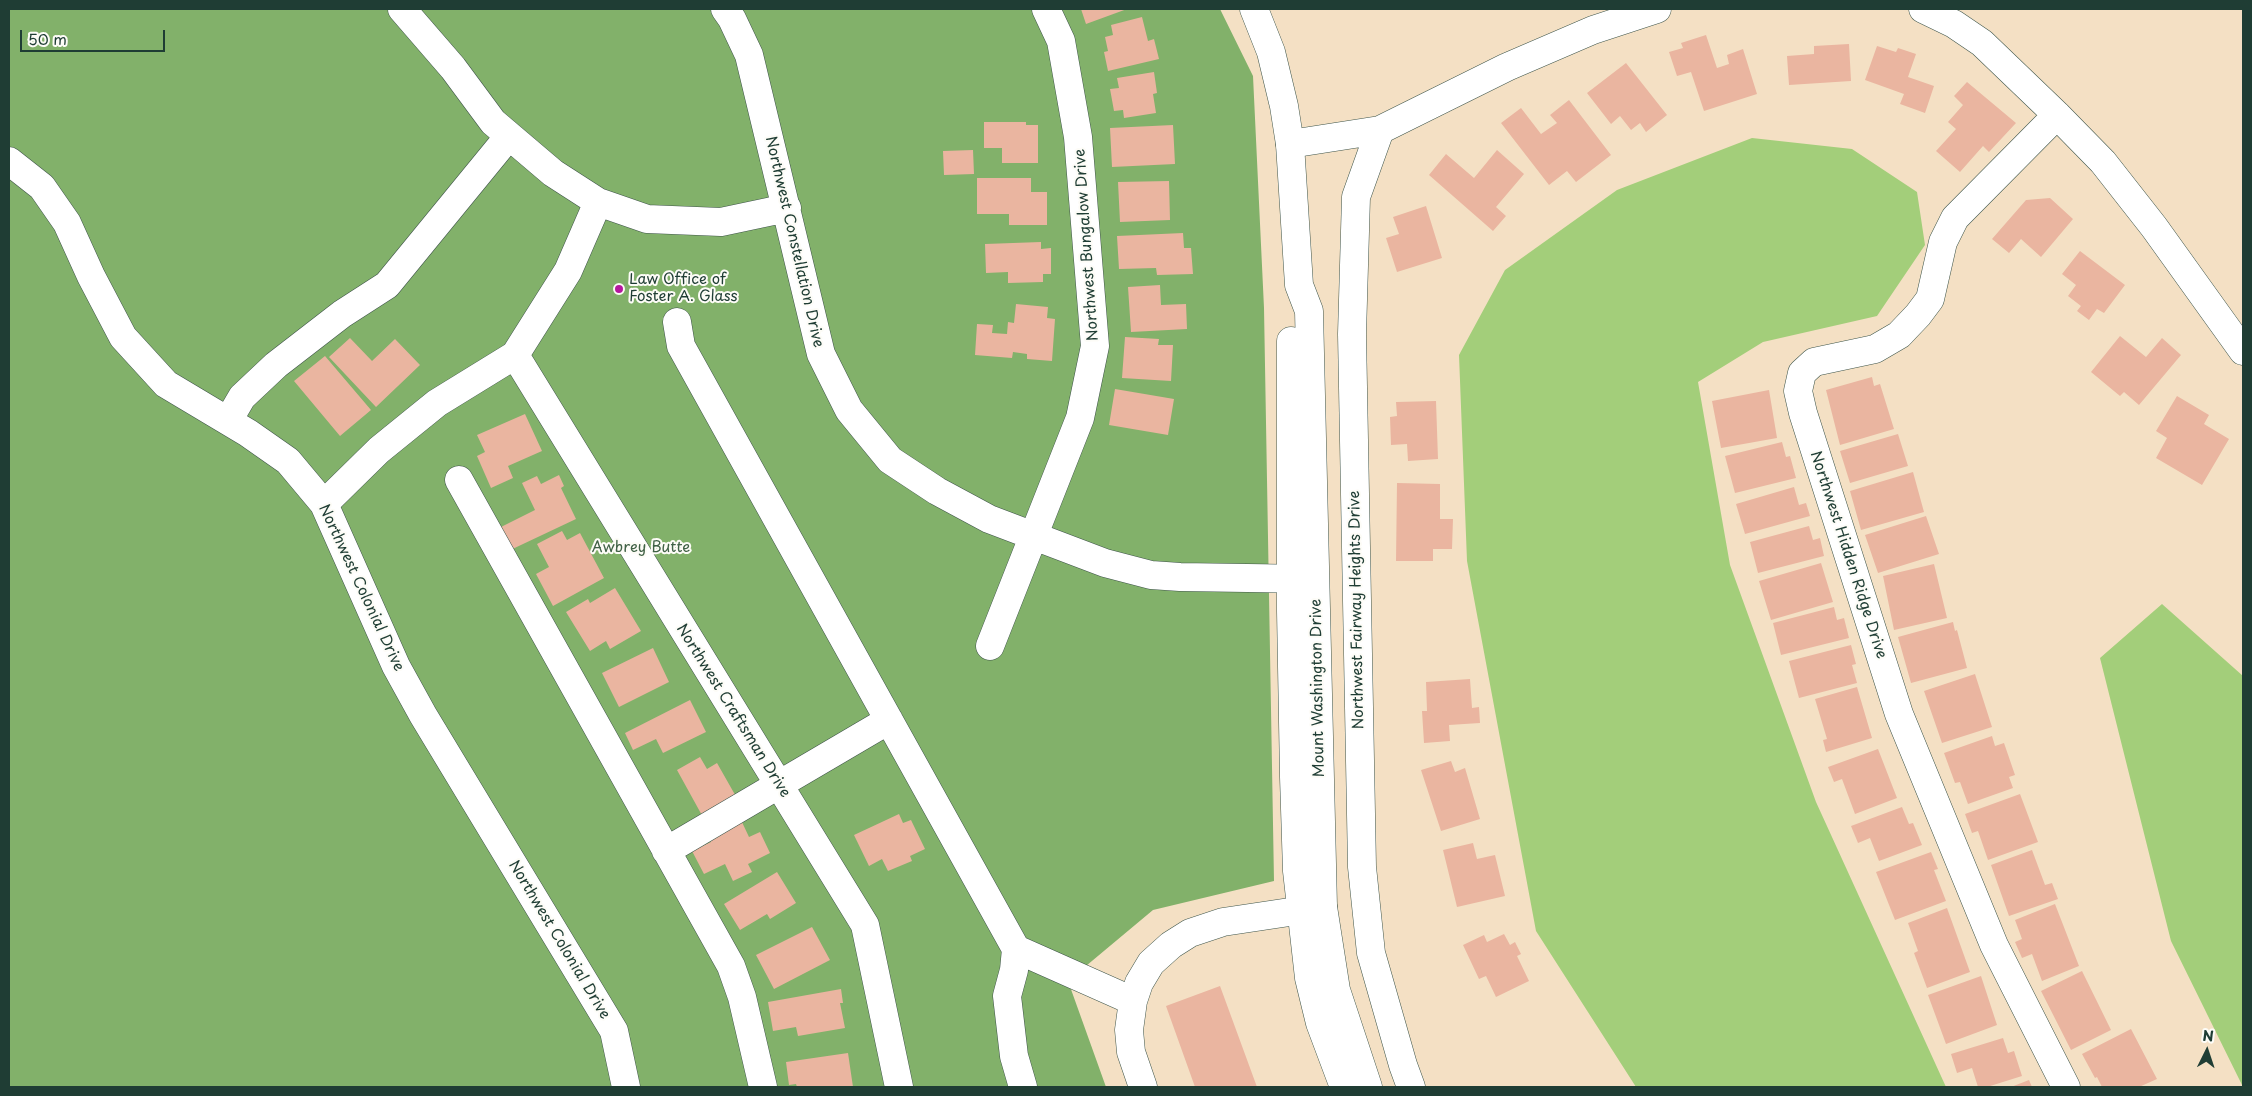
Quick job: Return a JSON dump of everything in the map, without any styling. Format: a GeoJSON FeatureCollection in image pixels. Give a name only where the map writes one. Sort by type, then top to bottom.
{"type":"FeatureCollection","features":[{"type":"Feature","properties":{"kind":"street"},"geometry":{"type":"LineString","coordinates":[[402,9],[453,68],[493,122],[553,173],[598,202],[647,219],[721,222],[787,208]]}},
{"type":"Feature","properties":{"kind":"street","name":"Northwest Constellation Drive"},"geometry":{"type":"LineString","coordinates":[[725,9],[732,19],[749,55],[821,354],[849,410],[890,460],[937,491],[989,519],[1105,563],[1151,575],[1303,579]]}},
{"type":"Feature","properties":{"kind":"street","name":"Northwest Bungalow Drive"},"geometry":{"type":"LineString","coordinates":[[990,646],[1080,418],[1095,346],[1078,136],[1061,41],[1046,9]]}},
{"type":"Feature","properties":{"kind":"street","name":"Mount Washington Drive"},"geometry":{"type":"LineString","coordinates":[[1254,9],[1271,52],[1290,144],[1299,285],[1308,311],[1303,579],[1312,909],[1309,978],[1320,1023],[1344,1087]]}},
{"type":"Feature","properties":{"kind":"street"},"geometry":{"type":"LineString","coordinates":[[1290,144],[1380,130],[1507,67],[1592,30],[1657,9]]}},
{"type":"Feature","properties":{"kind":"street"},"geometry":{"type":"LineString","coordinates":[[1923,9],[1954,24],[1982,43],[2057,114],[2103,162],[2154,227],[2243,351]]}},
{"type":"Feature","properties":{"kind":"street","name":"Northwest Hidden Ridge Drive"},"geometry":{"type":"LineString","coordinates":[[2057,114],[1955,218],[1943,242],[1930,299],[1918,315],[1899,335],[1875,349],[1814,362],[1802,373],[1798,391],[1803,413],[1899,714],[1994,945],[2066,1087]]}},
{"type":"Feature","properties":{"kind":"street","name":"Northwest Fairway Heights Drive"},"geometry":{"type":"LineString","coordinates":[[1380,130],[1356,196],[1352,334],[1362,867],[1371,953],[1402,1065],[1412,1087]]}},
{"type":"Feature","properties":{"kind":"street"},"geometry":{"type":"LineString","coordinates":[[228,421],[242,398],[276,365],[342,314],[387,285],[509,136]]}},
{"type":"Feature","properties":{"kind":"street","name":"Northwest Colonial Drive"},"geometry":{"type":"LineString","coordinates":[[9,161],[42,187],[67,223],[91,276],[123,337],[166,384],[228,421],[288,461],[324,504],[396,666],[423,715],[614,1031],[626,1087]]}},
{"type":"Feature","properties":{"kind":"street"},"geometry":{"type":"LineString","coordinates":[[324,504],[379,450],[437,403],[515,355],[568,270],[598,202]]}},
{"type":"Feature","properties":{"kind":"street"},"geometry":{"type":"LineString","coordinates":[[677,322],[681,346],[1016,949],[1014,970],[1007,996],[1014,1056],[1023,1087]]}},
{"type":"Feature","properties":{"kind":"street","name":"Northwest Craftsman Drive"},"geometry":{"type":"LineString","coordinates":[[515,355],[865,925],[898,1087]]}},
{"type":"Feature","properties":{"kind":"street"},"geometry":{"type":"LineString","coordinates":[[459,480],[731,966],[742,997],[763,1087]]}},
{"type":"Feature","properties":{"kind":"street"},"geometry":{"type":"LineString","coordinates":[[666,850],[889,720]]}},
{"type":"Feature","properties":{"kind":"street"},"geometry":{"type":"LineString","coordinates":[[1143,1087],[1131,1052],[1128,1030],[1133,1001],[1139,983],[1151,963],[1171,945],[1190,932],[1223,922],[1312,909]]}},
{"type":"Feature","properties":{"kind":"street","name":"Mount Washington Drive"},"geometry":{"type":"LineString","coordinates":[[1312,909],[1327,943],[1336,990],[1368,1087]]}},
{"type":"Feature","properties":{"kind":"street"},"geometry":{"type":"LineString","coordinates":[[1016,949],[1133,1001]]}},
{"type":"Feature","properties":{"kind":"green space","name":"Awbrey Butte"},"geometry":{"type":"Polygon","coordinates":[[[9,9],[1220,9],[1253,76],[1264,308],[1274,881],[1153,910],[1068,981],[1106,1087],[9,1087],[9,9]]]}},
{"type":"Feature","properties":{"kind":"green space"},"geometry":{"type":"Polygon","coordinates":[[[1752,138],[1852,149],[1917,192],[1925,245],[1877,316],[1763,342],[1698,382],[1730,565],[1816,802],[1946,1087],[1636,1087],[1536,931],[1467,561],[1459,355],[1505,270],[1617,190],[1752,138]]]}},
{"type":"Feature","properties":{"kind":"green space"},"geometry":{"type":"Polygon","coordinates":[[[2162,604],[2243,676],[2243,1087],[2171,941],[2100,658],[2162,604]]]}},
{"type":"Feature","properties":{"kind":"building"},"geometry":{"type":"Polygon","coordinates":[[[1081,9],[1127,9],[1086,24],[1081,9]]]}},
{"type":"Feature","properties":{"kind":"building"},"geometry":{"type":"Polygon","coordinates":[[[1142,17],[1148,41],[1154,39],[1159,59],[1108,71],[1104,52],[1108,51],[1105,37],[1113,35],[1111,25],[1142,17]]]}},
{"type":"Feature","properties":{"kind":"building"},"geometry":{"type":"Polygon","coordinates":[[[1706,35],[1717,68],[1729,64],[1727,55],[1743,49],[1757,94],[1704,111],[1691,72],[1677,76],[1669,52],[1683,48],[1681,43],[1706,35]]]}},
{"type":"Feature","properties":{"kind":"building"},"geometry":{"type":"Polygon","coordinates":[[[1849,44],[1851,81],[1789,85],[1787,56],[1814,54],[1814,46],[1849,44]]]}},
{"type":"Feature","properties":{"kind":"building"},"geometry":{"type":"Polygon","coordinates":[[[1877,46],[1896,52],[1898,48],[1916,54],[1908,77],[1934,86],[1925,113],[1900,104],[1904,94],[1865,80],[1877,46]]]}},
{"type":"Feature","properties":{"kind":"building"},"geometry":{"type":"Polygon","coordinates":[[[1626,63],[1667,115],[1646,132],[1640,123],[1631,130],[1620,116],[1611,124],[1587,93],[1626,63]]]}},
{"type":"Feature","properties":{"kind":"building"},"geometry":{"type":"Polygon","coordinates":[[[1154,72],[1157,93],[1153,94],[1156,113],[1124,118],[1123,110],[1114,111],[1110,89],[1119,88],[1117,78],[1154,72]]]}},
{"type":"Feature","properties":{"kind":"building"},"geometry":{"type":"Polygon","coordinates":[[[1967,82],[2016,123],[1989,152],[1983,146],[1960,172],[1936,151],[1956,129],[1948,122],[1963,105],[1954,96],[1967,82]]]}},
{"type":"Feature","properties":{"kind":"building"},"geometry":{"type":"Polygon","coordinates":[[[1569,100],[1611,155],[1576,182],[1567,171],[1549,185],[1501,123],[1521,108],[1541,134],[1557,123],[1550,115],[1569,100]]]}},
{"type":"Feature","properties":{"kind":"building"},"geometry":{"type":"Polygon","coordinates":[[[984,122],[1026,122],[1026,125],[1038,125],[1038,163],[1002,163],[1002,148],[984,148],[984,122]]]}},
{"type":"Feature","properties":{"kind":"building"},"geometry":{"type":"Polygon","coordinates":[[[1173,125],[1175,164],[1112,167],[1110,128],[1173,125]]]}},
{"type":"Feature","properties":{"kind":"building"},"geometry":{"type":"Polygon","coordinates":[[[973,150],[974,174],[944,175],[943,151],[973,150]]]}},
{"type":"Feature","properties":{"kind":"building"},"geometry":{"type":"Polygon","coordinates":[[[1497,150],[1524,174],[1496,207],[1506,216],[1493,231],[1429,175],[1446,154],[1474,178],[1497,150]]]}},
{"type":"Feature","properties":{"kind":"building"},"geometry":{"type":"Polygon","coordinates":[[[977,178],[1031,178],[1031,192],[1047,192],[1047,225],[1009,225],[1009,214],[977,214],[977,178]]]}},
{"type":"Feature","properties":{"kind":"building"},"geometry":{"type":"Polygon","coordinates":[[[1169,181],[1170,220],[1120,222],[1118,182],[1169,181]]]}},
{"type":"Feature","properties":{"kind":"building"},"geometry":{"type":"Polygon","coordinates":[[[2050,198],[2073,219],[2041,257],[2021,239],[2009,253],[1992,239],[2026,200],[2050,198]]]}},
{"type":"Feature","properties":{"kind":"building"},"geometry":{"type":"Polygon","coordinates":[[[1426,206],[1442,258],[1397,272],[1386,238],[1399,234],[1393,217],[1426,206]]]}},
{"type":"Feature","properties":{"kind":"building"},"geometry":{"type":"Polygon","coordinates":[[[1183,233],[1184,248],[1191,248],[1193,274],[1157,275],[1156,268],[1119,269],[1117,236],[1183,233]]]}},
{"type":"Feature","properties":{"kind":"building"},"geometry":{"type":"Polygon","coordinates":[[[1041,242],[1041,249],[1051,248],[1051,274],[1043,274],[1043,282],[1008,283],[1008,272],[986,273],[985,244],[1041,242]]]}},
{"type":"Feature","properties":{"kind":"building"},"geometry":{"type":"Polygon","coordinates":[[[2080,251],[2125,285],[2104,313],[2097,309],[2089,320],[2077,311],[2081,306],[2068,296],[2076,285],[2062,274],[2080,251]]]}},
{"type":"Feature","properties":{"kind":"building"},"geometry":{"type":"Polygon","coordinates":[[[1160,285],[1161,305],[1186,304],[1187,329],[1131,332],[1128,287],[1160,285]]]}},
{"type":"Feature","properties":{"kind":"building"},"geometry":{"type":"Polygon","coordinates":[[[1016,304],[1048,307],[1047,318],[1055,319],[1052,361],[1027,359],[1027,354],[1013,352],[1012,358],[975,355],[977,324],[993,325],[992,333],[1007,334],[1008,322],[1014,323],[1016,304]]]}},
{"type":"Feature","properties":{"kind":"building"},"geometry":{"type":"Polygon","coordinates":[[[2120,336],[2146,357],[2162,338],[2181,355],[2139,405],[2124,392],[2120,396],[2091,372],[2120,336]]]}},
{"type":"Feature","properties":{"kind":"building"},"geometry":{"type":"Polygon","coordinates":[[[1125,337],[1159,339],[1158,345],[1173,345],[1171,381],[1122,378],[1125,337]]]}},
{"type":"Feature","properties":{"kind":"building"},"geometry":{"type":"Polygon","coordinates":[[[350,338],[372,361],[395,339],[420,365],[376,407],[329,357],[350,338]]]}},
{"type":"Feature","properties":{"kind":"building"},"geometry":{"type":"Polygon","coordinates":[[[325,356],[371,410],[340,436],[294,381],[325,356]]]}},
{"type":"Feature","properties":{"kind":"building"},"geometry":{"type":"Polygon","coordinates":[[[1872,377],[1874,386],[1880,384],[1894,429],[1840,445],[1826,390],[1872,377]]]}},
{"type":"Feature","properties":{"kind":"building"},"geometry":{"type":"Polygon","coordinates":[[[1115,389],[1174,399],[1168,435],[1109,425],[1115,389]]]}},
{"type":"Feature","properties":{"kind":"building"},"geometry":{"type":"Polygon","coordinates":[[[1769,390],[1777,438],[1721,448],[1712,401],[1769,390]]]}},
{"type":"Feature","properties":{"kind":"building"},"geometry":{"type":"Polygon","coordinates":[[[2177,396],[2209,415],[2204,424],[2229,439],[2202,485],[2156,458],[2167,438],[2156,431],[2177,396]]]}},
{"type":"Feature","properties":{"kind":"building"},"geometry":{"type":"Polygon","coordinates":[[[1436,401],[1438,459],[1408,461],[1407,444],[1391,445],[1390,417],[1397,416],[1396,402],[1436,401]]]}},
{"type":"Feature","properties":{"kind":"building"},"geometry":{"type":"Polygon","coordinates":[[[525,414],[542,451],[508,466],[513,478],[491,488],[477,456],[485,452],[477,435],[525,414]]]}},
{"type":"Feature","properties":{"kind":"building"},"geometry":{"type":"Polygon","coordinates":[[[1898,434],[1908,466],[1850,483],[1840,451],[1898,434]]]}},
{"type":"Feature","properties":{"kind":"building"},"geometry":{"type":"Polygon","coordinates":[[[1782,442],[1786,457],[1790,456],[1796,478],[1735,493],[1725,456],[1782,442]]]}},
{"type":"Feature","properties":{"kind":"building"},"geometry":{"type":"Polygon","coordinates":[[[1913,472],[1924,512],[1861,530],[1850,491],[1913,472]]]}},
{"type":"Feature","properties":{"kind":"building"},"geometry":{"type":"Polygon","coordinates":[[[559,475],[564,486],[561,488],[576,519],[504,553],[493,531],[535,510],[522,483],[537,476],[541,484],[559,475]]]}},
{"type":"Feature","properties":{"kind":"building"},"geometry":{"type":"Polygon","coordinates":[[[1397,483],[1440,484],[1440,519],[1453,519],[1452,549],[1433,549],[1433,561],[1396,561],[1397,483]]]}},
{"type":"Feature","properties":{"kind":"building"},"geometry":{"type":"Polygon","coordinates":[[[1794,487],[1799,505],[1806,503],[1810,516],[1745,534],[1736,504],[1794,487]]]}},
{"type":"Feature","properties":{"kind":"building"},"geometry":{"type":"Polygon","coordinates":[[[1926,516],[1939,554],[1878,573],[1865,535],[1926,516]]]}},
{"type":"Feature","properties":{"kind":"building"},"geometry":{"type":"Polygon","coordinates":[[[1809,526],[1813,540],[1820,538],[1824,556],[1758,573],[1750,542],[1809,526]]]}},
{"type":"Feature","properties":{"kind":"building"},"geometry":{"type":"Polygon","coordinates":[[[562,531],[567,540],[580,533],[604,578],[553,606],[536,574],[549,567],[537,544],[562,531]]]}},
{"type":"Feature","properties":{"kind":"building"},"geometry":{"type":"Polygon","coordinates":[[[1821,563],[1833,602],[1771,620],[1759,581],[1821,563]]]}},
{"type":"Feature","properties":{"kind":"building"},"geometry":{"type":"Polygon","coordinates":[[[1934,564],[1947,618],[1894,630],[1883,576],[1934,564]]]}},
{"type":"Feature","properties":{"kind":"building"},"geometry":{"type":"Polygon","coordinates":[[[615,588],[641,631],[610,649],[606,641],[590,651],[566,612],[588,599],[590,603],[615,588]]]}},
{"type":"Feature","properties":{"kind":"building"},"geometry":{"type":"Polygon","coordinates":[[[1834,607],[1837,620],[1844,618],[1849,638],[1781,655],[1773,623],[1834,607]]]}},
{"type":"Feature","properties":{"kind":"building"},"geometry":{"type":"Polygon","coordinates":[[[1953,622],[1967,668],[1911,683],[1898,637],[1953,622]]]}},
{"type":"Feature","properties":{"kind":"building"},"geometry":{"type":"Polygon","coordinates":[[[1851,645],[1856,664],[1852,665],[1857,683],[1799,698],[1789,661],[1851,645]]]}},
{"type":"Feature","properties":{"kind":"building"},"geometry":{"type":"Polygon","coordinates":[[[653,648],[669,682],[619,707],[602,673],[653,648]]]}},
{"type":"Feature","properties":{"kind":"building"},"geometry":{"type":"Polygon","coordinates":[[[1975,674],[1992,727],[1942,743],[1924,691],[1975,674]]]}},
{"type":"Feature","properties":{"kind":"building"},"geometry":{"type":"Polygon","coordinates":[[[1470,679],[1472,708],[1479,707],[1480,723],[1449,725],[1450,741],[1424,743],[1422,711],[1427,711],[1426,682],[1470,679]]]}},
{"type":"Feature","properties":{"kind":"building"},"geometry":{"type":"Polygon","coordinates":[[[1857,687],[1872,738],[1826,752],[1823,740],[1827,739],[1815,699],[1857,687]]]}},
{"type":"Feature","properties":{"kind":"building"},"geometry":{"type":"Polygon","coordinates":[[[690,700],[706,732],[663,753],[656,739],[633,750],[625,733],[690,700]]]}},
{"type":"Feature","properties":{"kind":"building"},"geometry":{"type":"Polygon","coordinates":[[[1992,736],[1995,746],[2004,743],[2015,775],[2009,777],[2013,788],[1968,804],[1960,782],[1955,783],[1944,753],[1992,736]]]}},
{"type":"Feature","properties":{"kind":"building"},"geometry":{"type":"Polygon","coordinates":[[[1878,749],[1897,798],[1855,814],[1842,779],[1834,782],[1828,767],[1878,749]]]}},
{"type":"Feature","properties":{"kind":"building"},"geometry":{"type":"Polygon","coordinates":[[[700,757],[707,769],[717,763],[738,800],[704,819],[677,770],[700,757]]]}},
{"type":"Feature","properties":{"kind":"building"},"geometry":{"type":"Polygon","coordinates":[[[1451,761],[1455,772],[1465,768],[1480,819],[1441,831],[1421,770],[1451,761]]]}},
{"type":"Feature","properties":{"kind":"building"},"geometry":{"type":"Polygon","coordinates":[[[2020,794],[2038,842],[1988,860],[1978,831],[1972,833],[1965,814],[2020,794]]]}},
{"type":"Feature","properties":{"kind":"building"},"geometry":{"type":"Polygon","coordinates":[[[1902,807],[1909,824],[1913,823],[1922,845],[1879,861],[1870,838],[1858,843],[1851,826],[1902,807]]]}},
{"type":"Feature","properties":{"kind":"building"},"geometry":{"type":"Polygon","coordinates":[[[899,814],[903,823],[911,820],[925,849],[910,856],[912,861],[888,871],[882,859],[869,866],[854,835],[899,814]]]}},
{"type":"Feature","properties":{"kind":"building"},"geometry":{"type":"Polygon","coordinates":[[[741,820],[749,837],[760,832],[770,853],[748,864],[752,872],[733,881],[725,864],[704,874],[692,851],[711,842],[708,836],[741,820]]]}},
{"type":"Feature","properties":{"kind":"building"},"geometry":{"type":"Polygon","coordinates":[[[1473,843],[1477,859],[1495,855],[1505,896],[1457,907],[1443,850],[1473,843]]]}},
{"type":"Feature","properties":{"kind":"building"},"geometry":{"type":"Polygon","coordinates":[[[2032,850],[2045,885],[2052,883],[2058,899],[2009,916],[1991,865],[2032,850]]]}},
{"type":"Feature","properties":{"kind":"building"},"geometry":{"type":"Polygon","coordinates":[[[1931,852],[1938,869],[1934,870],[1946,901],[1895,920],[1876,872],[1931,852]]]}},
{"type":"Feature","properties":{"kind":"building"},"geometry":{"type":"Polygon","coordinates":[[[777,872],[796,903],[770,919],[767,914],[740,930],[724,904],[777,872]]]}},
{"type":"Feature","properties":{"kind":"building"},"geometry":{"type":"Polygon","coordinates":[[[2055,904],[2079,966],[2042,981],[2032,954],[2022,958],[2015,942],[2022,939],[2015,920],[2055,904]]]}},
{"type":"Feature","properties":{"kind":"building"},"geometry":{"type":"Polygon","coordinates":[[[1947,908],[1970,972],[1927,988],[1914,953],[1918,951],[1908,923],[1947,908]]]}},
{"type":"Feature","properties":{"kind":"building"},"geometry":{"type":"Polygon","coordinates":[[[812,927],[830,960],[774,989],[756,955],[812,927]]]}},
{"type":"Feature","properties":{"kind":"building"},"geometry":{"type":"Polygon","coordinates":[[[1504,934],[1510,945],[1515,942],[1521,954],[1517,956],[1529,981],[1496,997],[1486,976],[1479,979],[1463,945],[1484,935],[1487,942],[1504,934]]]}},
{"type":"Feature","properties":{"kind":"building"},"geometry":{"type":"Polygon","coordinates":[[[2082,971],[2111,1030],[2071,1050],[2041,991],[2082,971]]]}},
{"type":"Feature","properties":{"kind":"building"},"geometry":{"type":"Polygon","coordinates":[[[1981,976],[1997,1025],[1946,1044],[1928,995],[1981,976]]]}},
{"type":"Feature","properties":{"kind":"building"},"geometry":{"type":"Polygon","coordinates":[[[1220,986],[1257,1087],[1195,1087],[1166,1006],[1220,986]]]}},
{"type":"Feature","properties":{"kind":"building"},"geometry":{"type":"Polygon","coordinates":[[[841,989],[843,1003],[840,1003],[845,1028],[798,1036],[796,1027],[773,1031],[768,1002],[841,989]]]}},
{"type":"Feature","properties":{"kind":"building"},"geometry":{"type":"Polygon","coordinates":[[[2131,1029],[2157,1079],[2139,1087],[2102,1087],[2082,1054],[2131,1029]]]}},
{"type":"Feature","properties":{"kind":"building"},"geometry":{"type":"Polygon","coordinates":[[[2003,1038],[2008,1053],[2014,1051],[2022,1076],[1987,1087],[1978,1087],[1972,1068],[1957,1073],[1951,1054],[2003,1038]]]}},
{"type":"Feature","properties":{"kind":"building"},"geometry":{"type":"Polygon","coordinates":[[[848,1053],[853,1087],[797,1087],[796,1084],[789,1085],[786,1062],[848,1053]]]}},
{"type":"Feature","properties":{"kind":"building"},"geometry":{"type":"Polygon","coordinates":[[[2029,1080],[2032,1087],[2011,1087],[2029,1080]]]}},
{"type":"Feature","properties":{"kind":"place","name":"Law Office of Foster A. Glass"},"geometry":{"type":"Point","coordinates":[619,289]}}]}
